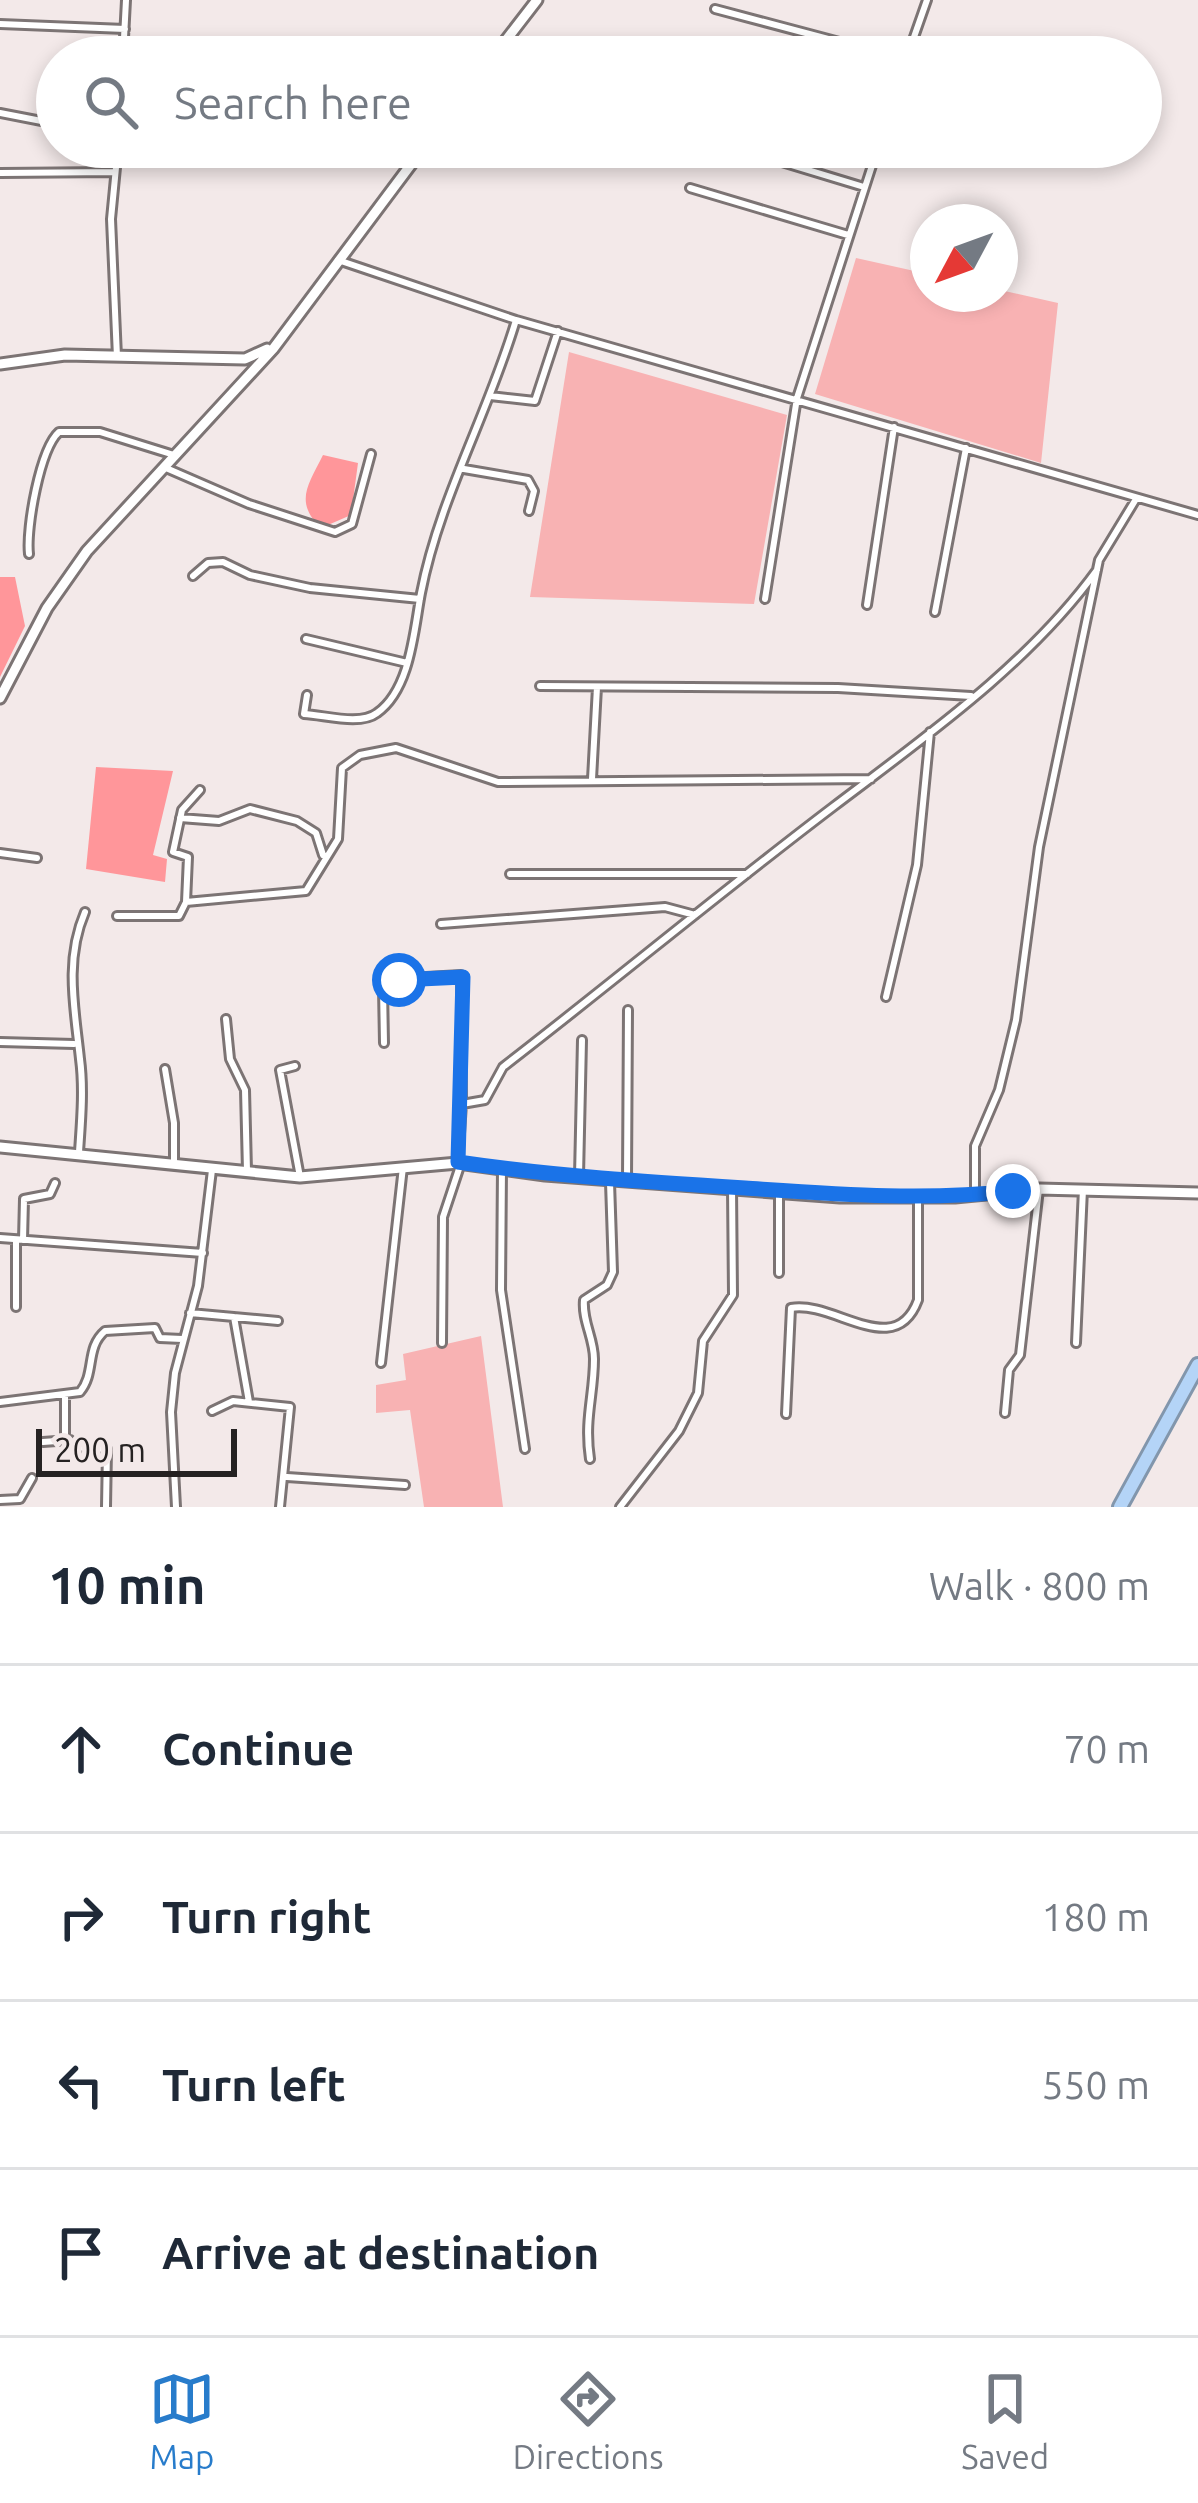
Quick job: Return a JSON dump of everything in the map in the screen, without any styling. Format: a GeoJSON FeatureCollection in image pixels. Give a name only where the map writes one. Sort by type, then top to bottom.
{"type":"FeatureCollection","features":[{"type":"Feature","properties":{"kind":"highway"},"geometry":{"type":"LineString","coordinates":[[1120,1507],[1198,1365]]}},
{"type":"Feature","properties":{"kind":"street"},"geometry":{"type":"LineString","coordinates":[[125,36],[126,0]]}},
{"type":"Feature","properties":{"kind":"street"},"geometry":{"type":"LineString","coordinates":[[509,36],[536,0]]}},
{"type":"Feature","properties":{"kind":"street"},"geometry":{"type":"LineString","coordinates":[[915,36],[927,0]]}},
{"type":"Feature","properties":{"kind":"street"},"geometry":{"type":"LineString","coordinates":[[716,9],[817,36]]}},
{"type":"Feature","properties":{"kind":"street"},"geometry":{"type":"LineString","coordinates":[[0,24],[125,29]]}},
{"type":"Feature","properties":{"kind":"street"},"geometry":{"type":"LineString","coordinates":[[0,113],[36,120]]}},
{"type":"Feature","properties":{"kind":"street"},"geometry":{"type":"LineString","coordinates":[[116,168],[111,219],[117,357]]}},
{"type":"Feature","properties":{"kind":"street"},"geometry":{"type":"LineString","coordinates":[[0,698],[74,568],[278,341],[409,168]]}},
{"type":"Feature","properties":{"kind":"street"},"geometry":{"type":"LineString","coordinates":[[802,168],[865,187]]}},
{"type":"Feature","properties":{"kind":"street"},"geometry":{"type":"LineString","coordinates":[[765,598],[797,398],[871,168]]}},
{"type":"Feature","properties":{"kind":"street"},"geometry":{"type":"LineString","coordinates":[[0,173],[116,172]]}},
{"type":"Feature","properties":{"kind":"street"},"geometry":{"type":"LineString","coordinates":[[690,188],[848,235]]}},
{"type":"Feature","properties":{"kind":"street"},"geometry":{"type":"LineString","coordinates":[[338,260],[516,320],[1196,513]]}},
{"type":"Feature","properties":{"kind":"street"},"geometry":{"type":"LineString","coordinates":[[307,695],[304,714],[374,716],[391,698],[407,663],[433,545],[516,320]]}},
{"type":"Feature","properties":{"kind":"street"},"geometry":{"type":"LineString","coordinates":[[490,396],[535,401],[559,331]]}},
{"type":"Feature","properties":{"kind":"street"},"geometry":{"type":"LineString","coordinates":[[0,364],[50,356],[252,358],[278,341]]}},
{"type":"Feature","properties":{"kind":"street"},"geometry":{"type":"LineString","coordinates":[[867,605],[895,427]]}},
{"type":"Feature","properties":{"kind":"street"},"geometry":{"type":"LineString","coordinates":[[29,554],[28,524],[54,435],[75,428],[100,432],[174,455]]}},
{"type":"Feature","properties":{"kind":"street"},"geometry":{"type":"LineString","coordinates":[[935,612],[966,448]]}},
{"type":"Feature","properties":{"kind":"street"},"geometry":{"type":"LineString","coordinates":[[163,466],[249,504],[334,532],[352,524],[357,514],[371,454]]}},
{"type":"Feature","properties":{"kind":"street"},"geometry":{"type":"LineString","coordinates":[[463,469],[528,480],[534,491],[530,511]]}},
{"type":"Feature","properties":{"kind":"street"},"geometry":{"type":"LineString","coordinates":[[975,1196],[976,1146],[999,1090],[1016,1020],[1039,847],[1097,570],[1102,552],[1137,498]]}},
{"type":"Feature","properties":{"kind":"street"},"geometry":{"type":"LineString","coordinates":[[193,576],[208,563],[223,562],[250,575],[302,586],[420,599]]}},
{"type":"Feature","properties":{"kind":"street"},"geometry":{"type":"LineString","coordinates":[[462,1104],[484,1100],[503,1067],[930,732],[1048,628],[1097,570]]}},
{"type":"Feature","properties":{"kind":"street"},"geometry":{"type":"LineString","coordinates":[[306,639],[407,663]]}},
{"type":"Feature","properties":{"kind":"street"},"geometry":{"type":"LineString","coordinates":[[540,686],[838,688],[971,696]]}},
{"type":"Feature","properties":{"kind":"street"},"geometry":{"type":"LineString","coordinates":[[592,779],[597,687]]}},
{"type":"Feature","properties":{"kind":"street"},"geometry":{"type":"LineString","coordinates":[[886,997],[917,865],[930,732]]}},
{"type":"Feature","properties":{"kind":"street"},"geometry":{"type":"LineString","coordinates":[[186,902],[303,893],[338,839],[342,768],[360,755],[400,749],[498,782],[874,779]]}},
{"type":"Feature","properties":{"kind":"street"},"geometry":{"type":"LineString","coordinates":[[117,916],[178,916],[186,902],[188,857],[173,852],[180,818],[200,790]]}},
{"type":"Feature","properties":{"kind":"street"},"geometry":{"type":"LineString","coordinates":[[180,818],[218,821],[250,809],[297,821],[320,840],[322,858]]}},
{"type":"Feature","properties":{"kind":"street"},"geometry":{"type":"LineString","coordinates":[[0,853],[37,858]]}},
{"type":"Feature","properties":{"kind":"street"},"geometry":{"type":"LineString","coordinates":[[511,874],[748,874]]}},
{"type":"Feature","properties":{"kind":"street"},"geometry":{"type":"LineString","coordinates":[[441,924],[665,907],[695,915]]}},
{"type":"Feature","properties":{"kind":"street"},"geometry":{"type":"LineString","coordinates":[[79,1152],[73,975],[85,912]]}},
{"type":"Feature","properties":{"kind":"street"},"geometry":{"type":"LineString","coordinates":[[384,1043],[383,988],[409,978],[461,975],[460,1163],[443,1217],[442,1343]]}},
{"type":"Feature","properties":{"kind":"street"},"geometry":{"type":"LineString","coordinates":[[627,1180],[628,1010]]}},
{"type":"Feature","properties":{"kind":"street"},"geometry":{"type":"LineString","coordinates":[[226,1019],[230,1058],[245,1090],[248,1174]]}},
{"type":"Feature","properties":{"kind":"street"},"geometry":{"type":"LineString","coordinates":[[579,1176],[582,1040]]}},
{"type":"Feature","properties":{"kind":"street"},"geometry":{"type":"LineString","coordinates":[[0,1042],[76,1044]]}},
{"type":"Feature","properties":{"kind":"street"},"geometry":{"type":"LineString","coordinates":[[295,1066],[280,1070],[300,1177]]}},
{"type":"Feature","properties":{"kind":"street"},"geometry":{"type":"LineString","coordinates":[[165,1070],[174,1123],[174,1166]]}},
{"type":"Feature","properties":{"kind":"street"},"geometry":{"type":"LineString","coordinates":[[0,1147],[300,1177],[460,1163],[627,1180],[918,1198],[1039,1189],[1198,1193]]}},
{"type":"Feature","properties":{"kind":"street"},"geometry":{"type":"LineString","coordinates":[[381,1363],[403,1167]]}},
{"type":"Feature","properties":{"kind":"street"},"geometry":{"type":"LineString","coordinates":[[502,1168],[501,1290],[525,1449]]}},
{"type":"Feature","properties":{"kind":"street"},"geometry":{"type":"LineString","coordinates":[[176,1507],[171,1412],[182,1339],[203,1253],[212,1170]]}},
{"type":"Feature","properties":{"kind":"street"},"geometry":{"type":"LineString","coordinates":[[590,1459],[587,1403],[594,1347],[583,1314],[584,1300],[607,1285],[613,1272],[610,1178]]}},
{"type":"Feature","properties":{"kind":"street"},"geometry":{"type":"LineString","coordinates":[[16,1306],[24,1199],[50,1194],[55,1183]]}},
{"type":"Feature","properties":{"kind":"street"},"geometry":{"type":"LineString","coordinates":[[620,1507],[693,1404],[706,1333],[733,1295],[732,1187]]}},
{"type":"Feature","properties":{"kind":"street"},"geometry":{"type":"LineString","coordinates":[[1005,1413],[1009,1370],[1021,1355],[1039,1189]]}},
{"type":"Feature","properties":{"kind":"street"},"geometry":{"type":"LineString","coordinates":[[778,1273],[779,1190]]}},
{"type":"Feature","properties":{"kind":"street"},"geometry":{"type":"LineString","coordinates":[[1076,1343],[1083,1190]]}},
{"type":"Feature","properties":{"kind":"street"},"geometry":{"type":"LineString","coordinates":[[786,1414],[791,1308],[830,1312],[876,1329],[902,1325],[914,1312],[918,1198]]}},
{"type":"Feature","properties":{"kind":"street"},"geometry":{"type":"LineString","coordinates":[[0,1238],[203,1253]]}},
{"type":"Feature","properties":{"kind":"street"},"geometry":{"type":"LineString","coordinates":[[190,1312],[278,1322]]}},
{"type":"Feature","properties":{"kind":"street"},"geometry":{"type":"LineString","coordinates":[[234,1317],[249,1402]]}},
{"type":"Feature","properties":{"kind":"street"},"geometry":{"type":"LineString","coordinates":[[0,1402],[65,1396],[87,1384],[91,1351],[103,1332],[154,1328],[159,1337],[182,1339]]}},
{"type":"Feature","properties":{"kind":"street"},"geometry":{"type":"LineString","coordinates":[[65,1396],[65,1441]]}},
{"type":"Feature","properties":{"kind":"street"},"geometry":{"type":"LineString","coordinates":[[212,1411],[249,1402],[290,1407],[287,1477],[280,1507]]}},
{"type":"Feature","properties":{"kind":"street"},"geometry":{"type":"LineString","coordinates":[[44,1442],[107,1449],[106,1507]]}},
{"type":"Feature","properties":{"kind":"street"},"geometry":{"type":"LineString","coordinates":[[287,1477],[405,1485]]}},
{"type":"Feature","properties":{"kind":"street"},"geometry":{"type":"LineString","coordinates":[[0,1500],[20,1499],[32,1478]]}},
{"type":"Feature","properties":{"kind":"shaded area"},"geometry":{"type":"Polygon","coordinates":[[[856,258],[910,270],[910,312],[1018,312],[1018,294],[1058,303],[1041,463],[815,394],[856,258]]]}},
{"type":"Feature","properties":{"kind":"shaded area"},"geometry":{"type":"Polygon","coordinates":[[[569,352],[787,415],[754,604],[530,597],[569,352]]]}},
{"type":"Feature","properties":{"kind":"shaded area"},"geometry":{"type":"Polygon","coordinates":[[[323,455],[358,463],[351,515],[321,528],[308,510],[306,493],[323,455]]]}},
{"type":"Feature","properties":{"kind":"shaded area"},"geometry":{"type":"Polygon","coordinates":[[[0,577],[15,577],[25,626],[0,677],[0,577]]]}},
{"type":"Feature","properties":{"kind":"shaded area"},"geometry":{"type":"Polygon","coordinates":[[[96,767],[173,771],[153,855],[167,859],[165,882],[86,869],[96,767]]]}},
{"type":"Feature","properties":{"kind":"shaded area"},"geometry":{"type":"Polygon","coordinates":[[[481,1336],[503,1507],[424,1507],[410,1410],[376,1413],[376,1385],[406,1380],[403,1354],[481,1336]]]}},
{"type":"Feature","properties":{"kind":"route"},"geometry":{"type":"LineString","coordinates":[[399,980],[463,977],[458,1162],[545,1175],[840,1196],[955,1197],[1013,1191]]}}]}
